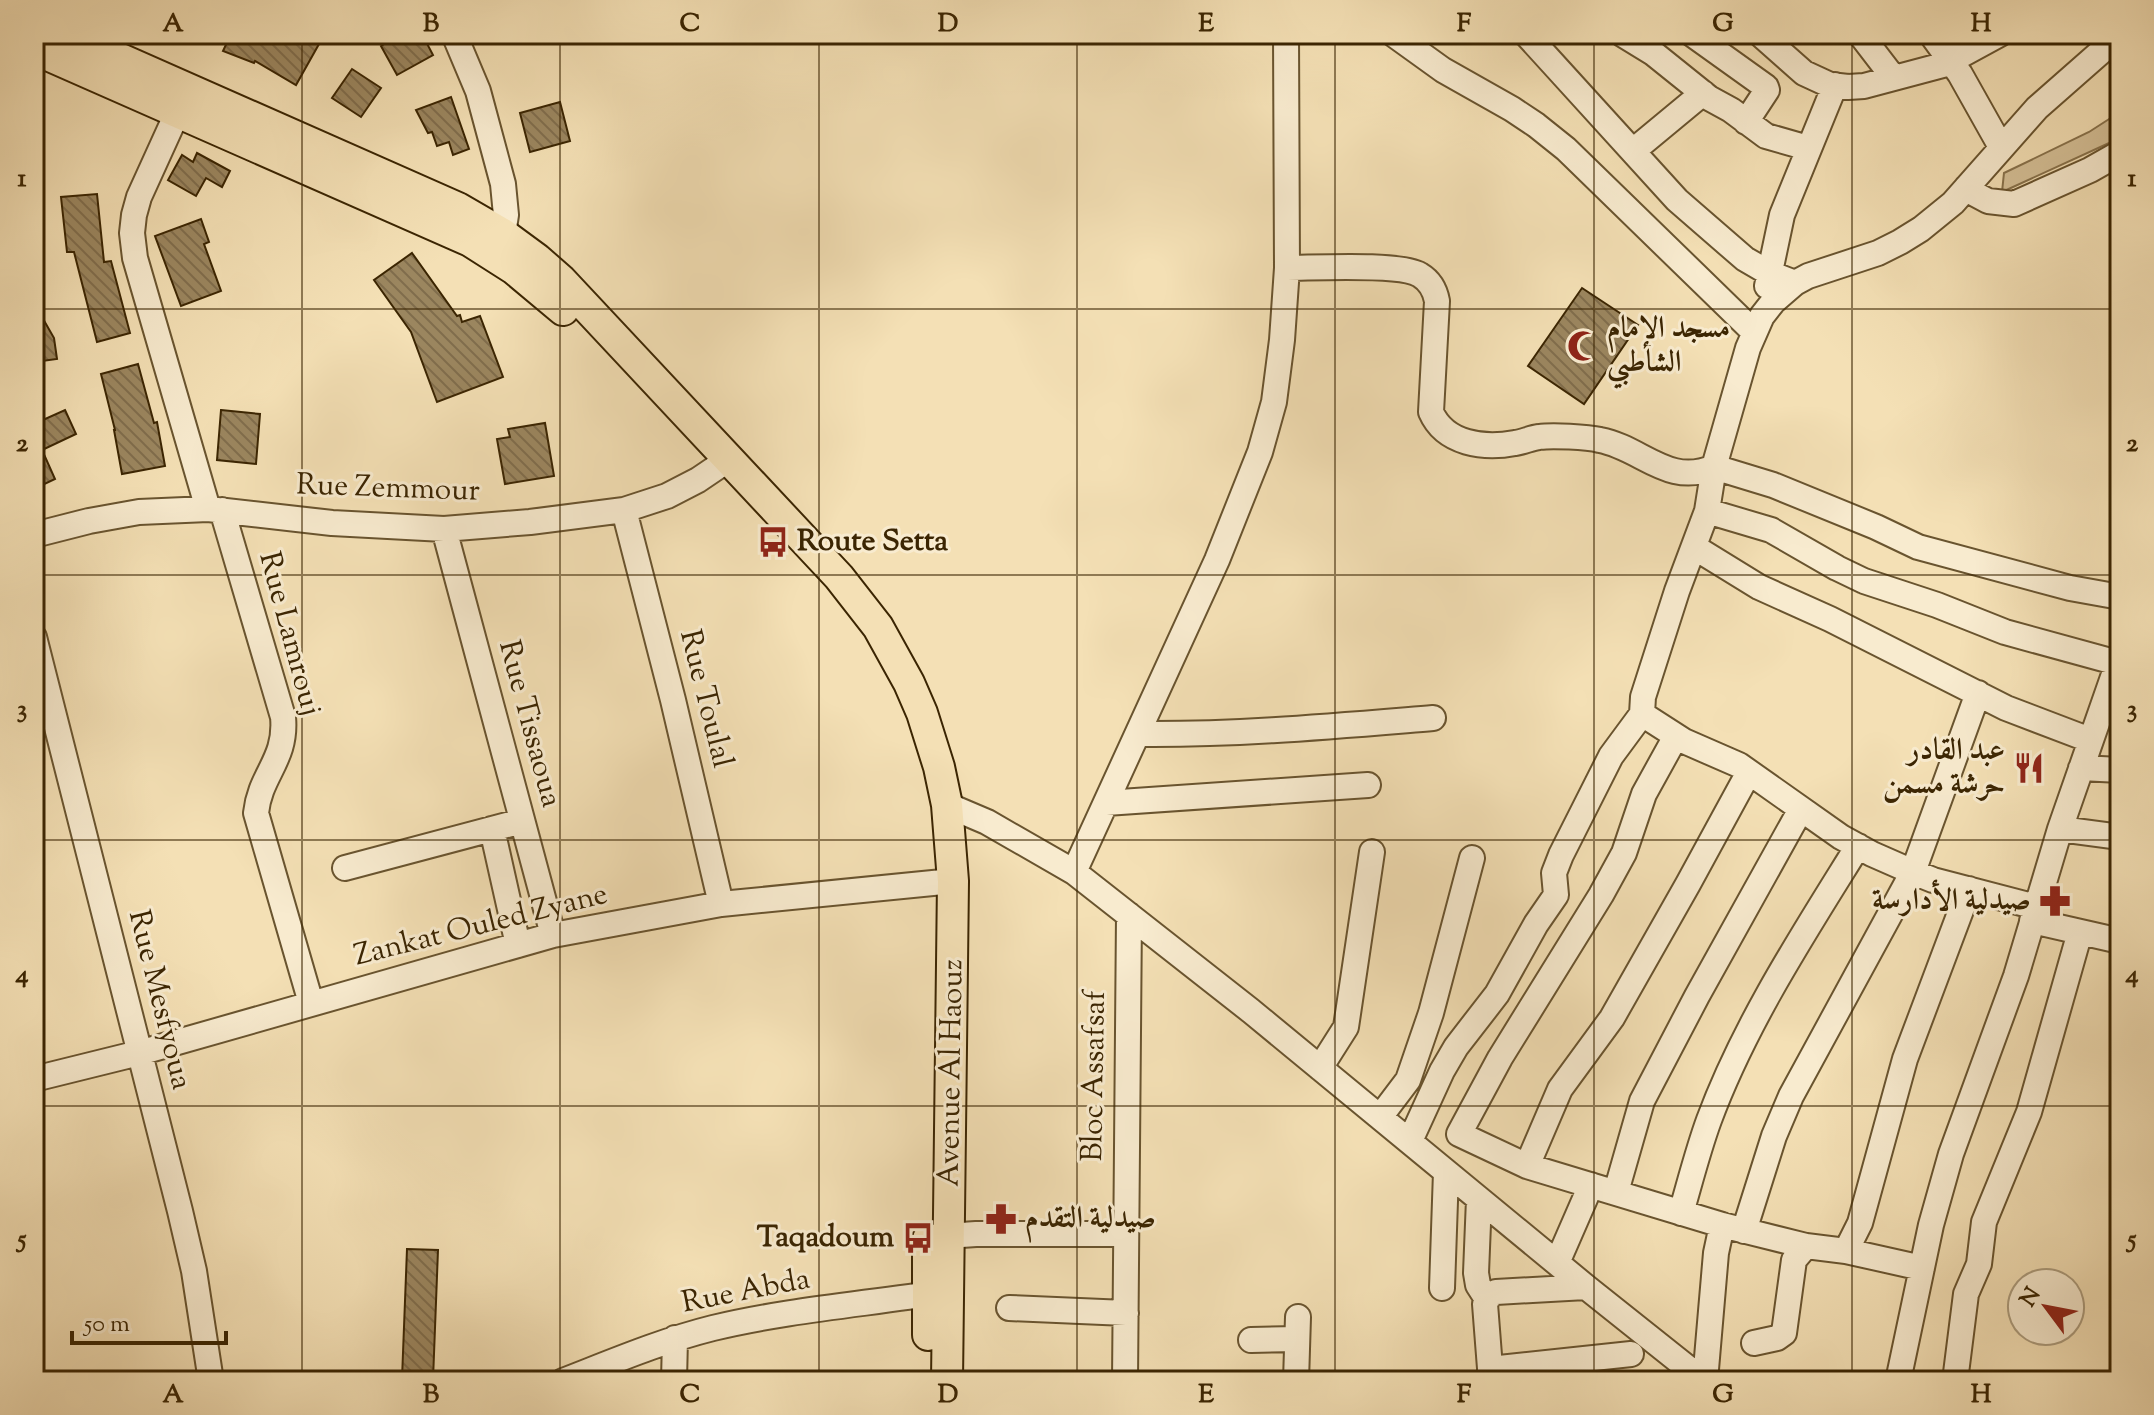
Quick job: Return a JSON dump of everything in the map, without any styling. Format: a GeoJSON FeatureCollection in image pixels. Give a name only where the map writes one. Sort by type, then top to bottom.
{"type":"FeatureCollection","features":[{"type":"Feature","properties":{"kind":"main road"},"geometry":{"type":"LineString","coordinates":[[64,34],[183,100]]}},
{"type":"Feature","properties":{"kind":"main road"},"geometry":{"type":"LineString","coordinates":[[34,49],[183,100],[458,208],[498,244],[537,259],[561,280],[722,464],[839,577],[878,627],[913,693],[930,769]]}},
{"type":"Feature","properties":{"kind":"main road","name":"Avenue Al Haouz"},"geometry":{"type":"LineString","coordinates":[[927,1381],[938,1292],[943,882],[947,805],[930,769]]}},
{"type":"Feature","properties":{"kind":"main road","name":"Avenue Al Haouz"},"geometry":{"type":"LineString","coordinates":[[930,769],[931,834],[943,882]]}},
{"type":"Feature","properties":{"kind":"main road","name":"Avenue Al Haouz"},"geometry":{"type":"LineString","coordinates":[[938,1292],[947,1381]]}},
{"type":"Feature","properties":{"kind":"street"},"geometry":{"type":"LineString","coordinates":[[454,34],[478,91],[503,184],[506,215],[498,244]]}},
{"type":"Feature","properties":{"kind":"street"},"geometry":{"type":"LineString","coordinates":[[1074,872],[1217,560],[1260,452],[1274,402],[1287,268],[1286,34]]}},
{"type":"Feature","properties":{"kind":"street"},"geometry":{"type":"LineString","coordinates":[[1393,34],[1443,70],[1512,109],[1556,141],[1758,324]]}},
{"type":"Feature","properties":{"kind":"street"},"geometry":{"type":"LineString","coordinates":[[1526,34],[1661,185],[1727,245],[1757,267],[1795,283]]}},
{"type":"Feature","properties":{"kind":"street"},"geometry":{"type":"LineString","coordinates":[[1622,34],[1653,53],[1703,93],[1766,136],[1808,148]]}},
{"type":"Feature","properties":{"kind":"street"},"geometry":{"type":"LineString","coordinates":[[1692,34],[1766,87],[1746,122]]}},
{"type":"Feature","properties":{"kind":"street"},"geometry":{"type":"LineString","coordinates":[[1760,34],[1815,80],[1835,85],[1864,86],[1951,61],[2000,34]]}},
{"type":"Feature","properties":{"kind":"street"},"geometry":{"type":"LineString","coordinates":[[1860,34],[1893,77]]}},
{"type":"Feature","properties":{"kind":"street"},"geometry":{"type":"LineString","coordinates":[[1931,34],[1951,61],[2001,147]]}},
{"type":"Feature","properties":{"kind":"street"},"geometry":{"type":"LineString","coordinates":[[1758,324],[1783,291],[1795,283],[1878,253],[1938,216],[2067,81],[2120,35]]}},
{"type":"Feature","properties":{"kind":"street"},"geometry":{"type":"LineString","coordinates":[[1410,1141],[1456,1047],[1497,994],[1556,895],[1553,877],[1561,855],[1611,756],[1642,714],[1643,697],[1707,511],[1714,467],[1758,324],[1782,215],[1835,85]]}},
{"type":"Feature","properties":{"kind":"street"},"geometry":{"type":"LineString","coordinates":[[1633,151],[1703,93]]}},
{"type":"Feature","properties":{"kind":"street","name":"Rue Lamrouj"},"geometry":{"type":"LineString","coordinates":[[183,100],[139,197],[132,233],[135,258],[283,717],[283,743],[259,792],[256,813],[311,1003]]}},
{"type":"Feature","properties":{"kind":"street"},"geometry":{"type":"LineString","coordinates":[[1967,187],[1988,201],[2014,204],[2120,153]]}},
{"type":"Feature","properties":{"kind":"street"},"geometry":{"type":"LineString","coordinates":[[1287,268],[1399,268],[1418,273],[1429,282],[1437,301],[1431,412],[1435,422],[1458,439],[1482,446],[1542,436],[1598,439],[1619,445],[1674,472],[1702,472],[1714,467],[1763,481],[1918,547],[2070,588],[2120,597]]}},
{"type":"Feature","properties":{"kind":"street","name":"Rue Zemmour"},"geometry":{"type":"LineString","coordinates":[[34,535],[139,512],[215,509],[332,523],[444,529],[530,522],[624,510],[667,496],[722,464]]}},
{"type":"Feature","properties":{"kind":"street","name":"Rue Toulal"},"geometry":{"type":"LineString","coordinates":[[624,510],[721,904]]}},
{"type":"Feature","properties":{"kind":"street"},"geometry":{"type":"LineString","coordinates":[[1707,511],[1771,530],[1864,581],[2005,632],[2119,660],[2112,706],[2090,740],[2016,976],[1951,1154],[1931,1225],[1898,1381]]}},
{"type":"Feature","properties":{"kind":"street","name":"Rue Tissaoua"},"geometry":{"type":"LineString","coordinates":[[444,529],[553,935]]}},
{"type":"Feature","properties":{"kind":"street"},"geometry":{"type":"LineString","coordinates":[[1694,547],[1759,587],[1830,619],[2006,708],[2090,740]]}},
{"type":"Feature","properties":{"kind":"street","name":"Rue Mesfyoua"},"geometry":{"type":"LineString","coordinates":[[34,637],[194,1271],[211,1381]]}},
{"type":"Feature","properties":{"kind":"street"},"geometry":{"type":"LineString","coordinates":[[1705,1381],[1716,1253],[1733,1228],[1791,1096],[1913,872],[1978,693]]}},
{"type":"Feature","properties":{"kind":"street"},"geometry":{"type":"LineString","coordinates":[[1642,714],[1697,748],[1739,765],[1858,846],[1913,872],[1969,889],[2080,932],[2120,941]]}},
{"type":"Feature","properties":{"kind":"street"},"geometry":{"type":"LineString","coordinates":[[1138,734],[1182,735],[1433,718]]}},
{"type":"Feature","properties":{"kind":"street"},"geometry":{"type":"LineString","coordinates":[[1676,736],[1644,794],[1624,853],[1500,1058],[1459,1134],[1527,1166],[1681,1213],[1806,1246],[1846,1251],[1922,1268]]}},
{"type":"Feature","properties":{"kind":"street"},"geometry":{"type":"LineString","coordinates":[[2081,768],[2120,770]]}},
{"type":"Feature","properties":{"kind":"street"},"geometry":{"type":"LineString","coordinates":[[1527,1166],[1560,1089],[1612,1018],[1749,772]]}},
{"type":"Feature","properties":{"kind":"street"},"geometry":{"type":"LineString","coordinates":[[1106,803],[1368,785]]}},
{"type":"Feature","properties":{"kind":"street"},"geometry":{"type":"LineString","coordinates":[[947,805],[987,822],[1074,872],[1705,1381]]}},
{"type":"Feature","properties":{"kind":"street"},"geometry":{"type":"LineString","coordinates":[[1616,1192],[1642,1101],[1801,809]]}},
{"type":"Feature","properties":{"kind":"street"},"geometry":{"type":"LineString","coordinates":[[345,868],[522,821]]}},
{"type":"Feature","properties":{"kind":"street"},"geometry":{"type":"LineString","coordinates":[[492,829],[518,945]]}},
{"type":"Feature","properties":{"kind":"street"},"geometry":{"type":"LineString","coordinates":[[2060,829],[2120,837]]}},
{"type":"Feature","properties":{"kind":"street"},"geometry":{"type":"LineString","coordinates":[[1681,1213],[1710,1119],[1746,1037],[1788,960],[1858,846]]}},
{"type":"Feature","properties":{"kind":"street"},"geometry":{"type":"LineString","coordinates":[[1320,1068],[1346,1027],[1372,852]]}},
{"type":"Feature","properties":{"kind":"street"},"geometry":{"type":"LineString","coordinates":[[1380,1117],[1408,1080],[1431,1013],[1472,858]]}},
{"type":"Feature","properties":{"kind":"street","name":"Zankat Ouled Zyane"},"geometry":{"type":"LineString","coordinates":[[34,1079],[139,1053],[553,935],[721,904],[943,882]]}},
{"type":"Feature","properties":{"kind":"street"},"geometry":{"type":"LineString","coordinates":[[1846,1251],[1860,1223],[1905,1059],[1969,889]]}},
{"type":"Feature","properties":{"kind":"street","name":"Bloc Assafsaf"},"geometry":{"type":"LineString","coordinates":[[1125,1381],[1129,915]]}},
{"type":"Feature","properties":{"kind":"street"},"geometry":{"type":"LineString","coordinates":[[1955,1381],[1966,1294],[1979,1264],[1984,1222],[2029,1112],[2080,932]]}},
{"type":"Feature","properties":{"kind":"street"},"geometry":{"type":"LineString","coordinates":[[1442,1288],[1446,1172]]}},
{"type":"Feature","properties":{"kind":"street"},"geometry":{"type":"LineString","coordinates":[[1557,1263],[1591,1185]]}},
{"type":"Feature","properties":{"kind":"street"},"geometry":{"type":"LineString","coordinates":[[1479,1199],[1476,1273],[1478,1285],[1487,1299]]}},
{"type":"Feature","properties":{"kind":"street"},"geometry":{"type":"LineString","coordinates":[[939,1237],[976,1234],[1126,1234]]}},
{"type":"Feature","properties":{"kind":"street"},"geometry":{"type":"LineString","coordinates":[[1754,1343],[1777,1338],[1784,1333],[1794,1260],[1806,1246]]}},
{"type":"Feature","properties":{"kind":"street"},"geometry":{"type":"LineString","coordinates":[[1586,1287],[1496,1292],[1487,1299],[1490,1375],[1631,1354]]}},
{"type":"Feature","properties":{"kind":"street","name":"Rue Abda"},"geometry":{"type":"LineString","coordinates":[[563,1381],[675,1338],[758,1319],[938,1292]]}},
{"type":"Feature","properties":{"kind":"street"},"geometry":{"type":"LineString","coordinates":[[1009,1308],[1126,1313]]}},
{"type":"Feature","properties":{"kind":"street"},"geometry":{"type":"LineString","coordinates":[[1251,1340],[1298,1328],[1296,1381]]}},
{"type":"Feature","properties":{"kind":"street"},"geometry":{"type":"LineString","coordinates":[[674,1381],[675,1338]]}},
{"type":"Feature","properties":{"kind":"shaded area"},"geometry":{"type":"Polygon","coordinates":[[[2120,112],[2120,138],[2002,192],[2004,173],[2089,132],[2120,112]]]}},
{"type":"Feature","properties":{"kind":"building"},"geometry":{"type":"Polygon","coordinates":[[[231,34],[303,34],[319,44],[296,85],[255,61],[223,51],[231,34]]]}},
{"type":"Feature","properties":{"kind":"building"},"geometry":{"type":"Polygon","coordinates":[[[390,34],[422,34],[433,55],[397,75],[381,46],[393,39],[390,34]]]}},
{"type":"Feature","properties":{"kind":"building"},"geometry":{"type":"Polygon","coordinates":[[[352,69],[381,88],[361,117],[332,98],[352,69]]]}},
{"type":"Feature","properties":{"kind":"building"},"geometry":{"type":"Polygon","coordinates":[[[451,97],[469,149],[453,155],[449,142],[437,146],[432,132],[428,133],[416,110],[451,97]]]}},
{"type":"Feature","properties":{"kind":"building"},"geometry":{"type":"Polygon","coordinates":[[[560,102],[570,141],[530,152],[520,113],[560,102]]]}},
{"type":"Feature","properties":{"kind":"building"},"geometry":{"type":"Polygon","coordinates":[[[197,153],[230,171],[222,187],[206,178],[196,196],[168,180],[182,155],[193,162],[197,153]]]}},
{"type":"Feature","properties":{"kind":"building"},"geometry":{"type":"Polygon","coordinates":[[[97,194],[104,262],[111,261],[130,333],[97,342],[74,252],[67,252],[61,197],[97,194]]]}},
{"type":"Feature","properties":{"kind":"building"},"geometry":{"type":"Polygon","coordinates":[[[201,219],[209,242],[204,244],[221,291],[181,306],[155,236],[201,219]]]}},
{"type":"Feature","properties":{"kind":"building"},"geometry":{"type":"Polygon","coordinates":[[[412,253],[457,316],[460,315],[462,322],[480,316],[503,377],[437,402],[411,332],[374,280],[412,253]]]}},
{"type":"Feature","properties":{"kind":"building","name":"مسجد الإمام الشاطبي"},"geometry":{"type":"Polygon","coordinates":[[[1582,288],[1638,325],[1584,404],[1528,366],[1582,288]]]}},
{"type":"Feature","properties":{"kind":"building"},"geometry":{"type":"Polygon","coordinates":[[[34,303],[54,338],[57,359],[34,362],[34,303]]]}},
{"type":"Feature","properties":{"kind":"building"},"geometry":{"type":"Polygon","coordinates":[[[138,364],[154,423],[157,422],[165,466],[122,474],[101,374],[138,364]]]}},
{"type":"Feature","properties":{"kind":"building"},"geometry":{"type":"Polygon","coordinates":[[[65,410],[76,434],[42,450],[55,479],[34,489],[34,424],[65,410]]]}},
{"type":"Feature","properties":{"kind":"building"},"geometry":{"type":"Polygon","coordinates":[[[221,410],[260,414],[256,464],[217,460],[221,410]]]}},
{"type":"Feature","properties":{"kind":"building"},"geometry":{"type":"Polygon","coordinates":[[[545,423],[554,476],[505,484],[497,439],[510,437],[508,429],[545,423]]]}},
{"type":"Feature","properties":{"kind":"building"},"geometry":{"type":"Polygon","coordinates":[[[407,1249],[438,1250],[433,1380],[402,1379],[407,1249]]]}},
{"type":"Feature","properties":{"kind":"place","name":"مسجد الإمام الشاطبي"},"geometry":{"type":"Point","coordinates":[1583,346]}},
{"type":"Feature","properties":{"kind":"place","name":"Route Setta"},"geometry":{"type":"Point","coordinates":[773,542]}},
{"type":"Feature","properties":{"kind":"place","name":"عبد القادر حرشة مسمن"},"geometry":{"type":"Point","coordinates":[2029,768]}},
{"type":"Feature","properties":{"kind":"place","name":"صيدلية الأدارسة"},"geometry":{"type":"Point","coordinates":[2055,901]}},
{"type":"Feature","properties":{"kind":"place","name":"صيدلية التقدم"},"geometry":{"type":"Point","coordinates":[1001,1219]}},
{"type":"Feature","properties":{"kind":"place","name":"Taqadoum"},"geometry":{"type":"Point","coordinates":[918,1238]}}]}
